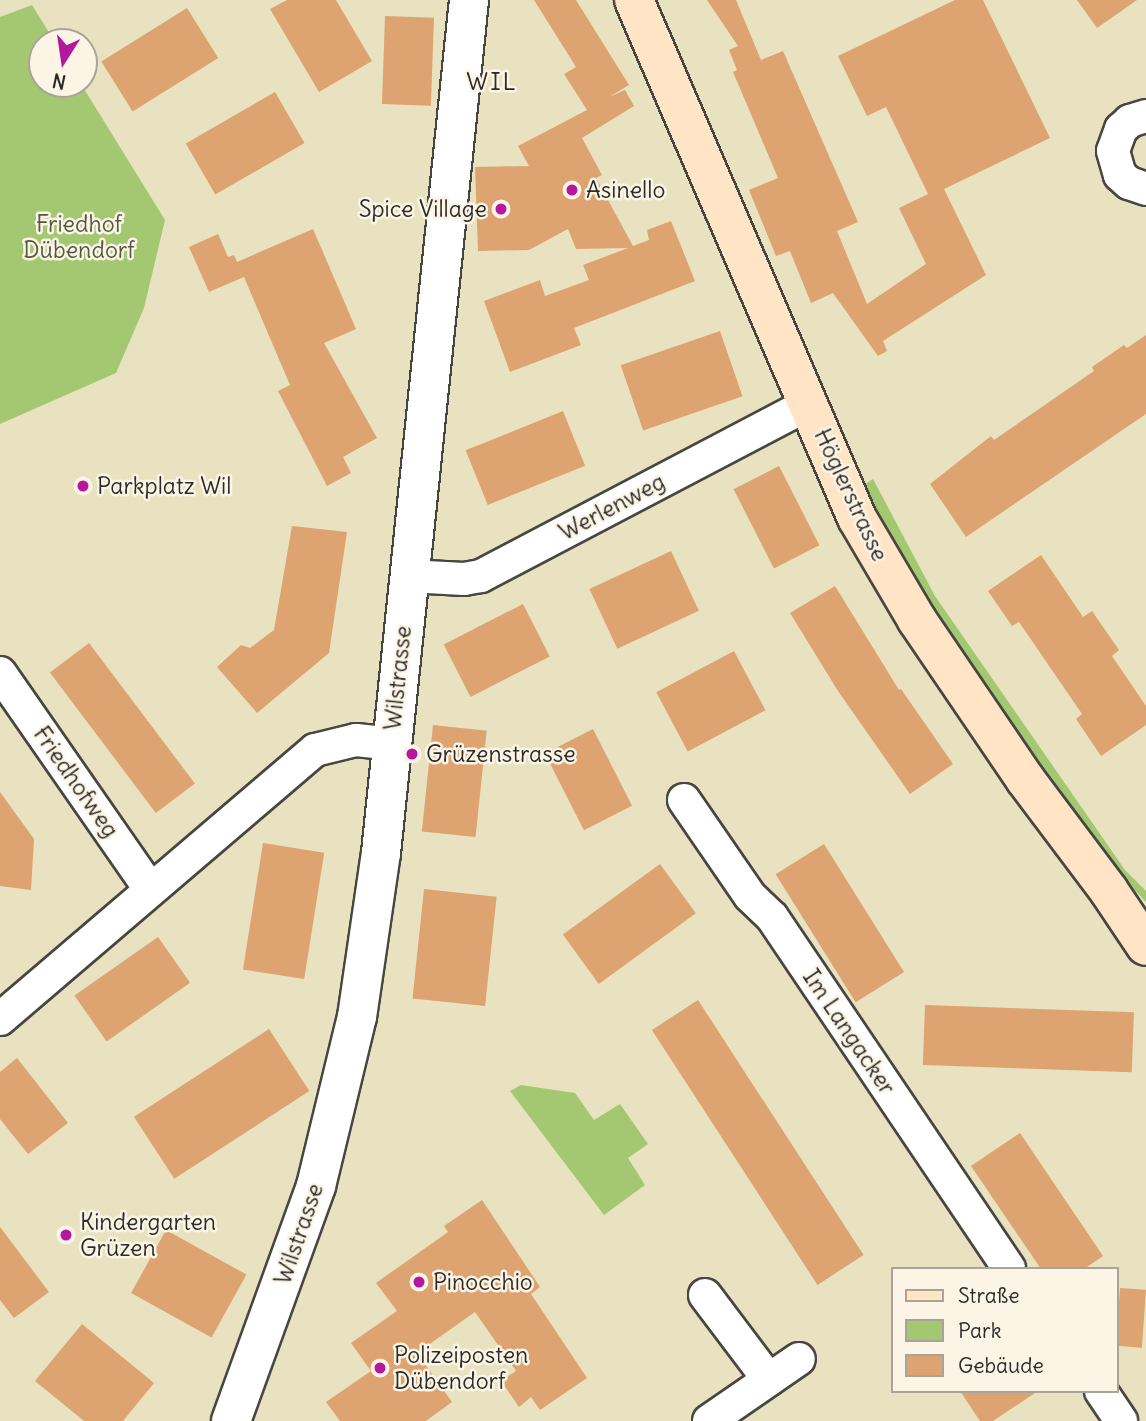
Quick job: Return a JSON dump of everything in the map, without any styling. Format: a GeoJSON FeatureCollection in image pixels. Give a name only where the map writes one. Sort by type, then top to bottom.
{"type":"FeatureCollection","features":[{"type":"Feature","properties":{"kind":"main road","name":"Höglerstrasse"},"geometry":{"type":"LineString","coordinates":[[635,0],[857,517],[895,585],[1025,779],[1146,946]]}},
{"type":"Feature","properties":{"kind":"street","name":"Wilstrasse"},"geometry":{"type":"LineString","coordinates":[[231,1421],[294,1256],[337,1109],[371,934],[469,0]]}},
{"type":"Feature","properties":{"kind":"street"},"geometry":{"type":"LineString","coordinates":[[1146,116],[1130,121],[1121,129],[1113,151],[1120,175],[1129,183],[1146,189]]}},
{"type":"Feature","properties":{"kind":"street","name":"Werlenweg"},"geometry":{"type":"LineString","coordinates":[[408,576],[464,579],[481,576],[808,404]]}},
{"type":"Feature","properties":{"kind":"street","name":"Friedhofweg"},"geometry":{"type":"LineString","coordinates":[[0,673],[151,890]]}},
{"type":"Feature","properties":{"kind":"street"},"geometry":{"type":"LineString","coordinates":[[0,1019],[315,750],[356,740],[392,744]]}},
{"type":"Feature","properties":{"kind":"street","name":"Im Langacker"},"geometry":{"type":"LineString","coordinates":[[684,800],[750,896],[772,917],[1008,1267]]}},
{"type":"Feature","properties":{"kind":"street"},"geometry":{"type":"LineString","coordinates":[[705,1295],[769,1380]]}},
{"type":"Feature","properties":{"kind":"street"},"geometry":{"type":"LineString","coordinates":[[709,1421],[800,1359]]}},
{"type":"Feature","properties":{"kind":"street"},"geometry":{"type":"LineString","coordinates":[[1102,1393],[1121,1421]]}},
{"type":"Feature","properties":{"kind":"green space","name":"Friedhof Dübendorf"},"geometry":{"type":"Polygon","coordinates":[[[32,5],[46,28],[28,28],[28,98],[90,98],[165,220],[144,308],[116,373],[0,424],[0,17],[32,5]]]}},
{"type":"Feature","properties":{"kind":"green space"},"geometry":{"type":"Polygon","coordinates":[[[873,479],[935,596],[1125,870],[1146,891],[1146,902],[1120,875],[1003,714],[928,602],[894,545],[864,485],[873,479]]]}},
{"type":"Feature","properties":{"kind":"green space"},"geometry":{"type":"Polygon","coordinates":[[[521,1085],[575,1093],[594,1120],[620,1104],[648,1144],[628,1158],[645,1185],[604,1215],[510,1091],[521,1085]]]}},
{"type":"Feature","properties":{"kind":"building"},"geometry":{"type":"Polygon","coordinates":[[[287,0],[336,0],[372,61],[319,92],[270,9],[287,0]]]}},
{"type":"Feature","properties":{"kind":"building"},"geometry":{"type":"Polygon","coordinates":[[[534,0],[576,0],[629,85],[609,97],[625,90],[634,106],[582,138],[602,175],[596,178],[633,246],[649,240],[647,230],[671,221],[695,281],[574,328],[581,345],[510,372],[484,301],[540,280],[545,296],[589,280],[583,265],[628,248],[576,249],[568,229],[529,250],[478,251],[475,167],[529,166],[518,146],[587,110],[564,74],[576,67],[534,0]]]}},
{"type":"Feature","properties":{"kind":"building"},"geometry":{"type":"Polygon","coordinates":[[[707,0],[736,0],[761,60],[783,51],[858,222],[837,231],[867,304],[926,264],[899,208],[928,194],[886,107],[867,116],[838,56],[955,0],[983,0],[1050,138],[944,189],[986,275],[883,341],[887,351],[878,356],[833,293],[811,303],[790,251],[776,256],[749,190],[778,178],[733,72],[737,70],[729,50],[738,46],[707,0]]]}},
{"type":"Feature","properties":{"kind":"building"},"geometry":{"type":"Polygon","coordinates":[[[1077,0],[1137,0],[1097,28],[1077,0]]]}},
{"type":"Feature","properties":{"kind":"building"},"geometry":{"type":"Polygon","coordinates":[[[187,8],[218,58],[133,112],[101,62],[187,8]]]}},
{"type":"Feature","properties":{"kind":"building"},"geometry":{"type":"Polygon","coordinates":[[[385,16],[434,18],[431,106],[382,104],[385,16]]]}},
{"type":"Feature","properties":{"kind":"building"},"geometry":{"type":"Polygon","coordinates":[[[275,92],[304,143],[215,195],[186,144],[275,92]]]}},
{"type":"Feature","properties":{"kind":"building"},"geometry":{"type":"Polygon","coordinates":[[[313,229],[356,329],[324,343],[377,438],[343,457],[351,473],[327,486],[278,391],[290,385],[244,277],[209,292],[189,247],[218,234],[228,257],[234,255],[237,262],[313,229]]]}},
{"type":"Feature","properties":{"kind":"building"},"geometry":{"type":"Polygon","coordinates":[[[720,331],[742,396],[643,430],[621,365],[720,331]]]}},
{"type":"Feature","properties":{"kind":"building"},"geometry":{"type":"Polygon","coordinates":[[[1146,335],[1146,414],[966,537],[930,484],[991,436],[994,440],[1094,371],[1092,367],[1124,345],[1127,348],[1146,335]]]}},
{"type":"Feature","properties":{"kind":"building"},"geometry":{"type":"Polygon","coordinates":[[[563,411],[585,466],[488,505],[466,450],[563,411]]]}},
{"type":"Feature","properties":{"kind":"building"},"geometry":{"type":"Polygon","coordinates":[[[779,466],[819,545],[774,568],[734,489],[779,466]]]}},
{"type":"Feature","properties":{"kind":"building"},"geometry":{"type":"Polygon","coordinates":[[[292,526],[347,532],[329,653],[257,713],[217,667],[241,645],[250,648],[274,630],[292,526]]]}},
{"type":"Feature","properties":{"kind":"building"},"geometry":{"type":"Polygon","coordinates":[[[671,551],[699,611],[617,649],[589,589],[671,551]]]}},
{"type":"Feature","properties":{"kind":"building"},"geometry":{"type":"Polygon","coordinates":[[[1041,555],[1083,617],[1092,611],[1119,650],[1112,656],[1146,706],[1146,725],[1101,756],[1076,719],[1082,714],[1019,622],[1012,626],[988,591],[1041,555]]]}},
{"type":"Feature","properties":{"kind":"building"},"geometry":{"type":"Polygon","coordinates":[[[835,586],[899,690],[901,689],[953,764],[910,794],[838,691],[790,613],[835,586]]]}},
{"type":"Feature","properties":{"kind":"building"},"geometry":{"type":"Polygon","coordinates":[[[523,604],[550,657],[470,697],[444,644],[523,604]]]}},
{"type":"Feature","properties":{"kind":"building"},"geometry":{"type":"Polygon","coordinates":[[[89,643],[195,784],[156,813],[50,672],[89,643]]]}},
{"type":"Feature","properties":{"kind":"building"},"geometry":{"type":"Polygon","coordinates":[[[734,651],[765,710],[688,751],[656,692],[734,651]]]}},
{"type":"Feature","properties":{"kind":"building"},"geometry":{"type":"Polygon","coordinates":[[[433,725],[487,731],[476,837],[422,831],[433,725]]]}},
{"type":"Feature","properties":{"kind":"building"},"geometry":{"type":"Polygon","coordinates":[[[593,729],[632,806],[584,830],[545,754],[593,729]]]}},
{"type":"Feature","properties":{"kind":"building"},"geometry":{"type":"Polygon","coordinates":[[[0,792],[34,839],[31,890],[0,886],[0,792]]]}},
{"type":"Feature","properties":{"kind":"building"},"geometry":{"type":"Polygon","coordinates":[[[263,843],[324,853],[304,979],[243,969],[263,843]]]}},
{"type":"Feature","properties":{"kind":"building"},"geometry":{"type":"Polygon","coordinates":[[[824,844],[904,972],[856,1002],[776,874],[824,844]]]}},
{"type":"Feature","properties":{"kind":"building"},"geometry":{"type":"Polygon","coordinates":[[[660,864],[696,913],[599,984],[563,935],[660,864]]]}},
{"type":"Feature","properties":{"kind":"building"},"geometry":{"type":"Polygon","coordinates":[[[424,889],[497,897],[485,1006],[413,998],[424,889]]]}},
{"type":"Feature","properties":{"kind":"building"},"geometry":{"type":"Polygon","coordinates":[[[158,937],[190,983],[107,1041],[74,996],[158,937]]]}},
{"type":"Feature","properties":{"kind":"building"},"geometry":{"type":"Polygon","coordinates":[[[698,1000],[864,1255],[817,1285],[652,1030],[698,1000]]]}},
{"type":"Feature","properties":{"kind":"building"},"geometry":{"type":"Polygon","coordinates":[[[925,1005],[1134,1012],[1132,1072],[923,1065],[925,1005]]]}},
{"type":"Feature","properties":{"kind":"building"},"geometry":{"type":"Polygon","coordinates":[[[269,1029],[309,1091],[174,1179],[134,1117],[269,1029]]]}},
{"type":"Feature","properties":{"kind":"building"},"geometry":{"type":"Polygon","coordinates":[[[17,1058],[68,1123],[28,1154],[0,1119],[0,1072],[17,1058]]]}},
{"type":"Feature","properties":{"kind":"building"},"geometry":{"type":"Polygon","coordinates":[[[1020,1133],[1103,1256],[1087,1267],[1040,1267],[971,1166],[1020,1133]]]}},
{"type":"Feature","properties":{"kind":"building"},"geometry":{"type":"Polygon","coordinates":[[[482,1200],[540,1287],[531,1294],[587,1378],[540,1410],[531,1397],[519,1407],[501,1381],[516,1371],[475,1312],[417,1353],[452,1402],[426,1421],[340,1421],[326,1402],[371,1371],[351,1343],[397,1311],[376,1283],[448,1232],[444,1226],[482,1200]]]}},
{"type":"Feature","properties":{"kind":"building"},"geometry":{"type":"Polygon","coordinates":[[[0,1227],[49,1292],[14,1318],[0,1300],[0,1227]]]}},
{"type":"Feature","properties":{"kind":"building"},"geometry":{"type":"Polygon","coordinates":[[[166,1230],[246,1275],[212,1338],[131,1293],[166,1230]]]}},
{"type":"Feature","properties":{"kind":"building"},"geometry":{"type":"Polygon","coordinates":[[[1120,1288],[1146,1290],[1142,1348],[1118,1346],[1120,1288]]]}},
{"type":"Feature","properties":{"kind":"building"},"geometry":{"type":"Polygon","coordinates":[[[82,1324],[154,1383],[123,1421],[84,1421],[35,1381],[82,1324]]]}},
{"type":"Feature","properties":{"kind":"building"},"geometry":{"type":"Polygon","coordinates":[[[961,1393],[1035,1393],[993,1421],[980,1421],[961,1393]]]}},
{"type":"Feature","properties":{"kind":"place","name":"Asinello"},"geometry":{"type":"Point","coordinates":[572,190]}},
{"type":"Feature","properties":{"kind":"place","name":"Spice Village"},"geometry":{"type":"Point","coordinates":[501,209]}},
{"type":"Feature","properties":{"kind":"place","name":"Parkplatz Wil"},"geometry":{"type":"Point","coordinates":[83,486]}},
{"type":"Feature","properties":{"kind":"place","name":"Grüzenstrasse"},"geometry":{"type":"Point","coordinates":[412,754]}},
{"type":"Feature","properties":{"kind":"place","name":"Kindergarten Grüzen"},"geometry":{"type":"Point","coordinates":[66,1235]}},
{"type":"Feature","properties":{"kind":"place","name":"Pinocchio"},"geometry":{"type":"Point","coordinates":[419,1282]}},
{"type":"Feature","properties":{"kind":"place","name":"Polizeiposten Dübendorf"},"geometry":{"type":"Point","coordinates":[380,1368]}},
{"type":"Feature","properties":{"kind":"district","name":"WIL"},"geometry":{"type":"Point","coordinates":[492,82]}}]}
